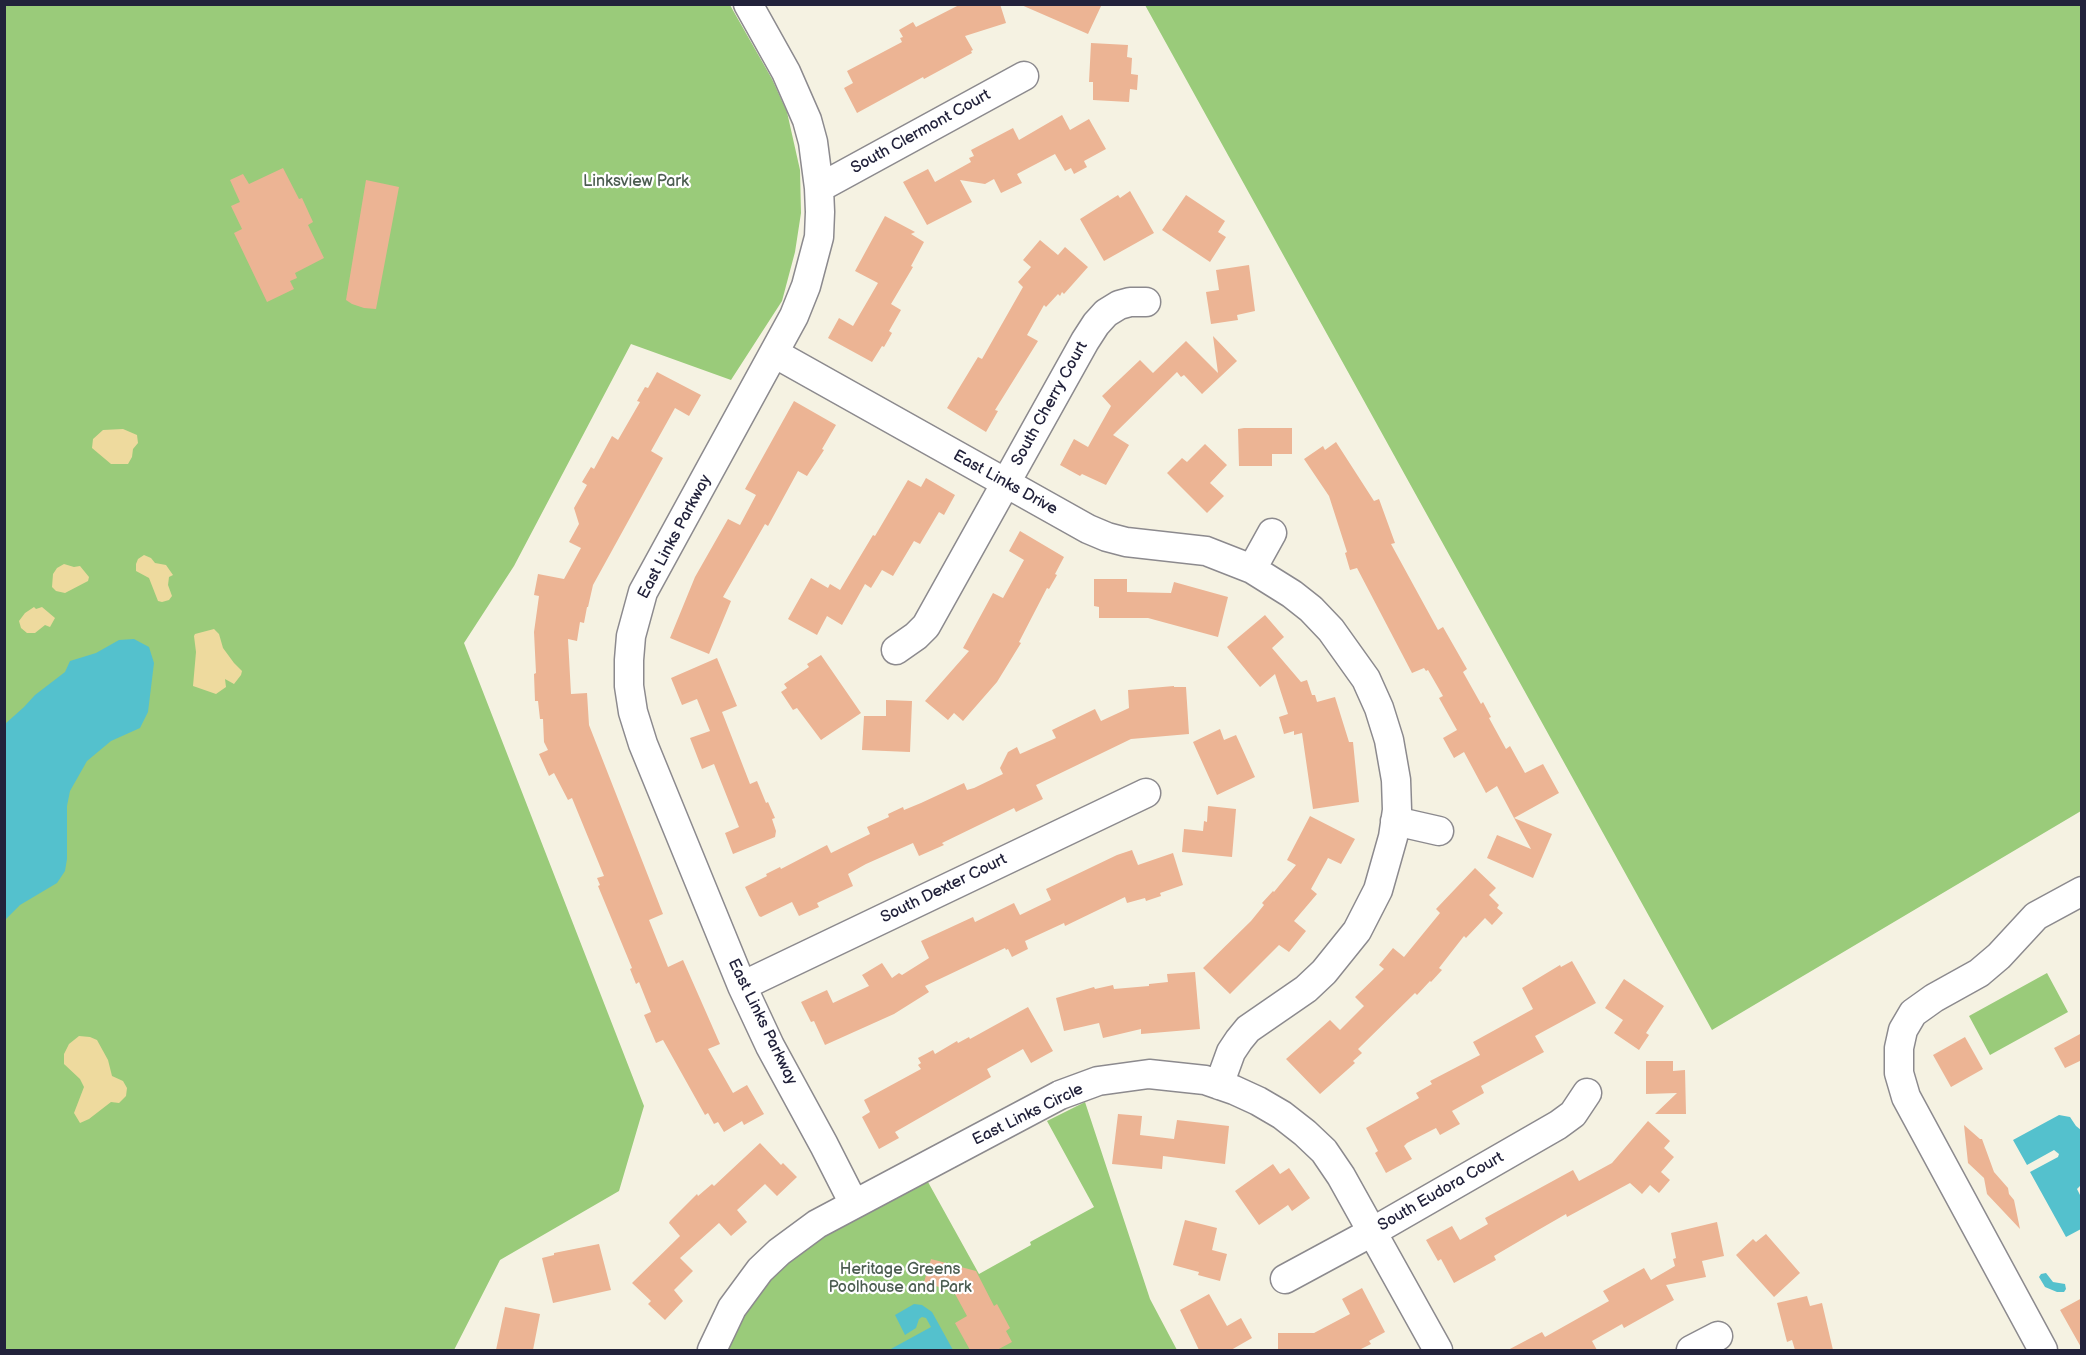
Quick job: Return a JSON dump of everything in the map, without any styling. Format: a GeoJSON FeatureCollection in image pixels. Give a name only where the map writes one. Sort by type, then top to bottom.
{"type":"FeatureCollection","features":[{"type":"Feature","properties":{"kind":"street","name":"East Links Parkway"},"geometry":{"type":"LineString","coordinates":[[748,4],[798,96],[813,142],[820,212],[814,259],[794,316],[643,592],[633,625],[629,686],[633,712],[643,744],[742,986],[770,1046],[854,1204]]}},
{"type":"Feature","properties":{"kind":"street","name":"South Clermont Court"},"geometry":{"type":"LineString","coordinates":[[819,188],[1024,76]]}},
{"type":"Feature","properties":{"kind":"street","name":"South Cherry Court"},"geometry":{"type":"LineString","coordinates":[[896,650],[926,626],[1096,324],[1106,313],[1119,305],[1146,302]]}},
{"type":"Feature","properties":{"kind":"street","name":"East Links Drive"},"geometry":{"type":"LineString","coordinates":[[774,353],[1088,529],[1126,542],[1206,551],[1252,569],[1311,609],[1331,630],[1366,679],[1379,708],[1389,740],[1397,810],[1378,890],[1357,931],[1342,952],[1306,989],[1248,1029],[1231,1052],[1219,1084]]}},
{"type":"Feature","properties":{"kind":"street"},"geometry":{"type":"LineString","coordinates":[[1252,569],[1272,533]]}},
{"type":"Feature","properties":{"kind":"street","name":"South Dexter Court"},"geometry":{"type":"LineString","coordinates":[[742,986],[1146,793]]}},
{"type":"Feature","properties":{"kind":"street"},"geometry":{"type":"LineString","coordinates":[[1395,821],[1439,831]]}},
{"type":"Feature","properties":{"kind":"street"},"geometry":{"type":"LineString","coordinates":[[2043,1350],[1906,1097],[1899,1073],[1899,1048],[1903,1030],[1913,1013],[1934,998],[1979,974],[2036,916],[2079,899]]}},
{"type":"Feature","properties":{"kind":"street","name":"East Links Circle"},"geometry":{"type":"LineString","coordinates":[[712,1350],[732,1308],[760,1270],[779,1252],[817,1224],[1060,1095],[1098,1081],[1149,1074],[1195,1078],[1219,1084],[1258,1101],[1282,1115],[1324,1151],[1341,1176],[1438,1350]]}},
{"type":"Feature","properties":{"kind":"street","name":"South Eudora Court"},"geometry":{"type":"LineString","coordinates":[[1285,1279],[1372,1232],[1558,1125],[1572,1114],[1587,1094]]}},
{"type":"Feature","properties":{"kind":"street"},"geometry":{"type":"LineString","coordinates":[[1690,1350],[1718,1336]]}},
{"type":"Feature","properties":{"kind":"green space","name":"Linksview Park"},"geometry":{"type":"Polygon","coordinates":[[[5,5],[730,5],[772,79],[787,112],[800,170],[801,213],[795,252],[782,301],[731,380],[631,344],[514,566],[464,643],[644,1106],[619,1191],[500,1260],[454,1350],[5,1350],[5,5]]]}},
{"type":"Feature","properties":{"kind":"green space"},"geometry":{"type":"Polygon","coordinates":[[[1145,5],[2081,5],[2081,811],[1712,1030],[1145,5]]]}},
{"type":"Feature","properties":{"kind":"green space"},"geometry":{"type":"Polygon","coordinates":[[[2047,973],[2068,1012],[1990,1055],[1969,1016],[2047,973]]]}},
{"type":"Feature","properties":{"kind":"green space","name":"Heritage Greens Poolhouse and Park"},"geometry":{"type":"Polygon","coordinates":[[[1085,1102],[1150,1299],[1177,1350],[728,1350],[743,1317],[771,1279],[778,1270],[812,1241],[928,1182],[979,1274],[1031,1245],[1030,1242],[1094,1207],[1047,1121],[1085,1102]]]}},
{"type":"Feature","properties":{"kind":"sand"},"geometry":{"type":"Polygon","coordinates":[[[123,429],[137,435],[138,443],[133,449],[128,464],[111,464],[92,448],[93,439],[103,430],[123,429]]]}},
{"type":"Feature","properties":{"kind":"sand"},"geometry":{"type":"Polygon","coordinates":[[[144,555],[155,563],[166,565],[173,575],[169,577],[168,585],[172,596],[169,600],[158,601],[149,578],[136,571],[138,559],[144,555]]]}},
{"type":"Feature","properties":{"kind":"sand"},"geometry":{"type":"Polygon","coordinates":[[[64,564],[80,566],[89,577],[88,581],[65,593],[56,591],[52,587],[53,574],[64,564]]]}},
{"type":"Feature","properties":{"kind":"sand"},"geometry":{"type":"Polygon","coordinates":[[[34,607],[36,609],[42,607],[55,618],[50,627],[45,625],[35,633],[27,633],[21,628],[19,621],[34,607]]]}},
{"type":"Feature","properties":{"kind":"sand"},"geometry":{"type":"Polygon","coordinates":[[[214,629],[219,634],[223,648],[242,671],[234,684],[225,679],[226,687],[216,694],[193,686],[196,652],[194,636],[214,629]]]}},
{"type":"Feature","properties":{"kind":"sand"},"geometry":{"type":"Polygon","coordinates":[[[79,1036],[97,1040],[108,1060],[112,1076],[123,1081],[127,1088],[126,1096],[119,1103],[111,1102],[80,1123],[74,1113],[84,1087],[80,1079],[64,1064],[64,1054],[69,1044],[79,1036]]]}},
{"type":"Feature","properties":{"kind":"water"},"geometry":{"type":"Polygon","coordinates":[[[134,639],[149,647],[154,663],[148,712],[140,728],[111,741],[87,761],[70,791],[67,806],[65,871],[57,883],[20,905],[5,920],[5,724],[35,695],[65,672],[70,661],[96,653],[119,640],[134,639]]]}},
{"type":"Feature","properties":{"kind":"water"},"geometry":{"type":"Polygon","coordinates":[[[2059,1115],[2070,1117],[2081,1130],[2081,1185],[2077,1189],[2081,1197],[2081,1229],[2066,1237],[2030,1172],[2058,1157],[2059,1154],[2054,1150],[2027,1165],[2013,1140],[2059,1115]]]}},
{"type":"Feature","properties":{"kind":"water"},"geometry":{"type":"Polygon","coordinates":[[[2046,1273],[2053,1282],[2065,1284],[2064,1292],[2045,1287],[2039,1277],[2046,1273]]]}},
{"type":"Feature","properties":{"kind":"water"},"geometry":{"type":"Polygon","coordinates":[[[914,1304],[922,1305],[932,1312],[953,1350],[889,1350],[931,1327],[926,1318],[922,1317],[916,1328],[905,1335],[895,1315],[914,1304]]]}},
{"type":"Feature","properties":{"kind":"building"},"geometry":{"type":"Polygon","coordinates":[[[961,4],[1000,4],[1006,23],[965,36],[973,50],[972,53],[857,113],[844,88],[853,83],[847,71],[902,42],[900,38],[903,37],[899,30],[913,22],[916,27],[961,4]]]}},
{"type":"Feature","properties":{"kind":"building"},"geometry":{"type":"Polygon","coordinates":[[[1019,4],[1102,4],[1088,34],[1019,4]]]}},
{"type":"Feature","properties":{"kind":"building"},"geometry":{"type":"Polygon","coordinates":[[[1091,43],[1128,45],[1127,57],[1132,58],[1131,74],[1138,75],[1137,90],[1130,89],[1129,102],[1093,100],[1093,82],[1089,82],[1091,43]]]}},
{"type":"Feature","properties":{"kind":"building"},"geometry":{"type":"Polygon","coordinates":[[[1062,115],[1070,130],[1089,119],[1106,149],[1084,161],[1087,167],[1074,174],[1071,168],[1065,171],[1055,154],[1017,174],[1022,183],[1001,193],[994,179],[985,184],[960,180],[972,202],[927,225],[903,182],[928,169],[935,182],[971,162],[969,158],[974,156],[971,150],[1013,128],[1019,140],[1062,115]]]}},
{"type":"Feature","properties":{"kind":"building"},"geometry":{"type":"Polygon","coordinates":[[[283,168],[299,199],[302,198],[313,222],[308,225],[324,258],[295,273],[297,278],[290,281],[294,289],[267,302],[234,233],[242,229],[231,206],[240,202],[230,180],[243,174],[249,184],[283,168]]]}},
{"type":"Feature","properties":{"kind":"building"},"geometry":{"type":"Polygon","coordinates":[[[366,180],[399,187],[376,309],[364,308],[346,300],[366,180]]]}},
{"type":"Feature","properties":{"kind":"building"},"geometry":{"type":"Polygon","coordinates":[[[1130,191],[1154,233],[1104,261],[1080,219],[1118,195],[1120,198],[1130,191]]]}},
{"type":"Feature","properties":{"kind":"building"},"geometry":{"type":"Polygon","coordinates":[[[1186,195],[1225,221],[1218,232],[1226,237],[1210,262],[1162,230],[1186,195]]]}},
{"type":"Feature","properties":{"kind":"building"},"geometry":{"type":"Polygon","coordinates":[[[885,216],[915,232],[911,234],[924,242],[911,266],[913,267],[891,304],[901,310],[889,331],[892,333],[872,362],[828,338],[839,318],[853,326],[878,283],[855,271],[885,216]]]}},
{"type":"Feature","properties":{"kind":"building"},"geometry":{"type":"Polygon","coordinates":[[[1040,240],[1058,255],[1065,247],[1088,267],[1064,294],[1062,292],[1060,296],[1058,294],[1046,307],[1044,305],[1027,335],[1038,341],[995,410],[998,411],[986,432],[947,408],[978,357],[982,359],[1023,287],[1018,282],[1031,267],[1023,260],[1040,240]]]}},
{"type":"Feature","properties":{"kind":"building"},"geometry":{"type":"Polygon","coordinates":[[[1249,265],[1255,311],[1237,315],[1238,320],[1211,324],[1206,292],[1219,290],[1216,270],[1249,265]]]}},
{"type":"Feature","properties":{"kind":"building"},"geometry":{"type":"Polygon","coordinates":[[[1213,336],[1237,361],[1202,394],[1184,375],[1181,377],[1177,372],[1113,435],[1129,445],[1106,485],[1082,474],[1080,476],[1060,465],[1074,439],[1088,447],[1111,406],[1102,396],[1140,360],[1153,373],[1186,341],[1218,373],[1213,336]]]}},
{"type":"Feature","properties":{"kind":"building"},"geometry":{"type":"Polygon","coordinates":[[[657,372],[701,395],[689,416],[675,408],[651,451],[663,458],[593,585],[584,623],[580,622],[577,641],[568,639],[571,694],[587,693],[589,725],[663,914],[649,920],[668,967],[683,960],[720,1044],[708,1049],[733,1093],[747,1085],[764,1114],[744,1125],[742,1121],[724,1132],[718,1122],[714,1124],[708,1113],[705,1115],[663,1040],[656,1043],[644,1015],[651,1012],[639,982],[636,984],[630,969],[632,968],[598,886],[600,885],[597,878],[604,876],[572,798],[568,800],[554,773],[549,776],[539,754],[548,750],[544,742],[543,719],[540,719],[538,701],[535,701],[534,632],[539,596],[534,595],[538,574],[564,579],[581,548],[569,542],[579,524],[574,508],[587,485],[582,482],[591,467],[594,469],[612,436],[618,440],[640,402],[637,401],[645,387],[648,388],[657,372]]]}},
{"type":"Feature","properties":{"kind":"building"},"geometry":{"type":"Polygon","coordinates":[[[794,401],[836,425],[822,449],[824,450],[807,476],[798,471],[768,526],[765,524],[723,597],[731,601],[709,654],[670,638],[695,577],[728,519],[740,525],[756,495],[745,489],[794,401]]]}},
{"type":"Feature","properties":{"kind":"building"},"geometry":{"type":"Polygon","coordinates":[[[1292,428],[1292,454],[1272,454],[1272,466],[1239,466],[1238,429],[1292,428]]]}},
{"type":"Feature","properties":{"kind":"building"},"geometry":{"type":"Polygon","coordinates":[[[1336,442],[1374,501],[1379,499],[1395,543],[1391,544],[1438,630],[1443,627],[1467,669],[1463,672],[1481,704],[1483,702],[1506,749],[1510,746],[1525,773],[1543,764],[1559,793],[1514,818],[1497,786],[1486,793],[1464,752],[1454,758],[1443,738],[1457,730],[1439,698],[1443,696],[1428,670],[1424,668],[1412,673],[1357,568],[1350,570],[1345,553],[1347,552],[1329,496],[1304,459],[1323,446],[1325,450],[1336,442]]]}},
{"type":"Feature","properties":{"kind":"building"},"geometry":{"type":"Polygon","coordinates":[[[1205,444],[1227,465],[1210,483],[1224,496],[1207,513],[1167,473],[1182,458],[1187,462],[1205,444]]]}},
{"type":"Feature","properties":{"kind":"building"},"geometry":{"type":"Polygon","coordinates":[[[926,478],[955,495],[944,515],[939,512],[920,544],[914,541],[893,576],[882,570],[871,588],[865,584],[842,625],[827,616],[817,635],[788,619],[811,578],[828,588],[830,584],[840,590],[908,480],[921,487],[926,478]]]}},
{"type":"Feature","properties":{"kind":"building"},"geometry":{"type":"Polygon","coordinates":[[[1020,531],[1064,557],[1055,574],[1057,575],[1049,589],[1047,588],[1019,642],[1021,643],[997,682],[963,721],[954,713],[948,720],[925,701],[969,651],[963,648],[993,593],[1003,598],[1024,560],[1009,551],[1020,531]]]}},
{"type":"Feature","properties":{"kind":"building"},"geometry":{"type":"Polygon","coordinates":[[[1094,579],[1127,579],[1127,592],[1171,593],[1174,582],[1228,597],[1218,637],[1148,618],[1099,618],[1099,607],[1094,606],[1094,579]]]}},
{"type":"Feature","properties":{"kind":"building"},"geometry":{"type":"Polygon","coordinates":[[[1265,615],[1284,637],[1272,648],[1301,682],[1307,680],[1317,702],[1335,697],[1349,742],[1353,742],[1359,802],[1313,809],[1302,733],[1294,735],[1294,731],[1284,734],[1279,717],[1288,714],[1275,674],[1260,687],[1227,647],[1265,615]]]}},
{"type":"Feature","properties":{"kind":"building"},"geometry":{"type":"Polygon","coordinates":[[[821,655],[861,713],[821,740],[797,708],[793,710],[781,692],[787,688],[784,684],[809,667],[807,664],[821,655]]]}},
{"type":"Feature","properties":{"kind":"building"},"geometry":{"type":"Polygon","coordinates":[[[717,658],[737,706],[722,712],[750,784],[757,781],[775,818],[772,819],[776,831],[775,837],[733,854],[725,833],[739,827],[714,764],[702,769],[690,738],[710,731],[697,699],[682,705],[671,678],[717,658]]]}},
{"type":"Feature","properties":{"kind":"building"},"geometry":{"type":"Polygon","coordinates":[[[1186,687],[1189,734],[1131,739],[1036,785],[1043,799],[1016,812],[1014,808],[919,856],[913,843],[866,864],[848,874],[853,886],[817,903],[819,907],[799,916],[792,902],[759,916],[745,887],[767,876],[766,874],[780,867],[781,869],[827,845],[831,853],[870,834],[867,827],[889,817],[888,814],[903,807],[904,810],[964,783],[967,790],[974,788],[1003,774],[1000,768],[1008,752],[1017,747],[1020,754],[1056,738],[1052,730],[1095,709],[1101,721],[1129,708],[1128,690],[1186,687]]]}},
{"type":"Feature","properties":{"kind":"building"},"geometry":{"type":"Polygon","coordinates":[[[886,700],[912,701],[910,752],[862,750],[864,716],[886,716],[886,700]]]}},
{"type":"Feature","properties":{"kind":"building"},"geometry":{"type":"Polygon","coordinates":[[[1220,729],[1224,740],[1236,735],[1255,777],[1217,795],[1193,742],[1220,729]]]}},
{"type":"Feature","properties":{"kind":"building"},"geometry":{"type":"Polygon","coordinates":[[[1208,806],[1236,809],[1232,857],[1182,852],[1184,829],[1203,831],[1204,821],[1207,822],[1208,806]]]}},
{"type":"Feature","properties":{"kind":"building"},"geometry":{"type":"Polygon","coordinates":[[[1310,816],[1355,839],[1341,864],[1328,858],[1311,889],[1317,894],[1294,921],[1306,931],[1289,952],[1279,945],[1230,994],[1203,968],[1251,921],[1264,905],[1262,903],[1296,865],[1287,860],[1310,816]]]}},
{"type":"Feature","properties":{"kind":"building"},"geometry":{"type":"Polygon","coordinates":[[[1514,818],[1552,834],[1533,878],[1487,858],[1497,835],[1531,849],[1514,818]]]}},
{"type":"Feature","properties":{"kind":"building"},"geometry":{"type":"Polygon","coordinates":[[[1132,850],[1138,865],[1173,853],[1183,885],[1146,901],[1145,898],[1127,903],[1125,897],[1065,926],[1064,923],[1025,941],[1028,949],[1012,957],[1005,948],[925,986],[929,992],[894,1014],[825,1045],[814,1021],[811,1022],[801,1002],[827,990],[833,1003],[869,986],[862,975],[882,963],[892,978],[899,973],[902,975],[929,958],[921,941],[973,917],[975,922],[1014,903],[1020,915],[1051,900],[1046,889],[1132,850]]]}},
{"type":"Feature","properties":{"kind":"building"},"geometry":{"type":"Polygon","coordinates":[[[1475,868],[1496,888],[1489,895],[1503,913],[1492,925],[1485,918],[1466,938],[1464,936],[1439,968],[1442,970],[1358,1049],[1362,1053],[1353,1061],[1355,1063],[1320,1094],[1286,1059],[1330,1020],[1340,1030],[1364,1006],[1355,997],[1384,969],[1379,965],[1393,948],[1404,957],[1440,913],[1436,909],[1475,868]]]}},
{"type":"Feature","properties":{"kind":"building"},"geometry":{"type":"Polygon","coordinates":[[[1572,961],[1596,1003],[1535,1036],[1544,1052],[1481,1086],[1484,1093],[1452,1111],[1460,1124],[1440,1135],[1436,1128],[1407,1143],[1404,1146],[1412,1159],[1386,1173],[1375,1153],[1378,1151],[1366,1128],[1419,1098],[1416,1093],[1432,1084],[1430,1081],[1480,1055],[1473,1042],[1533,1009],[1522,988],[1560,965],[1561,967],[1572,961]]]}},
{"type":"Feature","properties":{"kind":"building"},"geometry":{"type":"Polygon","coordinates":[[[1195,972],[1200,1029],[1141,1034],[1141,1029],[1103,1038],[1099,1023],[1064,1031],[1056,998],[1094,987],[1095,989],[1113,985],[1114,989],[1149,986],[1149,984],[1168,982],[1167,974],[1195,972]]]}},
{"type":"Feature","properties":{"kind":"building"},"geometry":{"type":"Polygon","coordinates":[[[1624,979],[1664,1006],[1646,1033],[1649,1035],[1639,1050],[1614,1033],[1623,1020],[1605,1008],[1624,979]]]}},
{"type":"Feature","properties":{"kind":"building"},"geometry":{"type":"Polygon","coordinates":[[[1028,1007],[1053,1051],[1031,1063],[1023,1049],[987,1069],[991,1077],[895,1132],[899,1138],[879,1149],[862,1117],[870,1112],[864,1100],[921,1069],[918,1065],[921,1063],[918,1058],[933,1050],[935,1054],[957,1041],[958,1043],[969,1037],[970,1039],[1028,1007]]]}},
{"type":"Feature","properties":{"kind":"building"},"geometry":{"type":"Polygon","coordinates":[[[2082,1033],[2082,1060],[2065,1068],[2054,1048],[2082,1033]]]}},
{"type":"Feature","properties":{"kind":"building"},"geometry":{"type":"Polygon","coordinates":[[[1965,1037],[1983,1069],[1951,1087],[1933,1055],[1965,1037]]]}},
{"type":"Feature","properties":{"kind":"building"},"geometry":{"type":"Polygon","coordinates":[[[1646,1061],[1673,1061],[1673,1071],[1685,1070],[1686,1114],[1655,1114],[1677,1093],[1646,1094],[1646,1061]]]}},
{"type":"Feature","properties":{"kind":"building"},"geometry":{"type":"Polygon","coordinates":[[[1118,1114],[1142,1116],[1140,1135],[1174,1139],[1177,1120],[1229,1126],[1225,1164],[1163,1156],[1162,1169],[1112,1164],[1118,1114]]]}},
{"type":"Feature","properties":{"kind":"building"},"geometry":{"type":"Polygon","coordinates":[[[1648,1121],[1670,1141],[1664,1148],[1674,1157],[1661,1172],[1670,1180],[1659,1193],[1650,1185],[1642,1194],[1630,1183],[1567,1217],[1566,1214],[1494,1256],[1496,1260],[1454,1283],[1441,1259],[1438,1261],[1426,1240],[1452,1226],[1460,1240],[1488,1224],[1485,1218],[1573,1170],[1579,1181],[1612,1163],[1648,1121]]]}},
{"type":"Feature","properties":{"kind":"building"},"geometry":{"type":"Polygon","coordinates":[[[1964,1125],[1982,1139],[1994,1172],[2008,1188],[2014,1200],[2020,1229],[1987,1194],[1984,1178],[1968,1163],[1964,1125]]]}},
{"type":"Feature","properties":{"kind":"building"},"geometry":{"type":"Polygon","coordinates":[[[760,1143],[781,1165],[783,1163],[797,1177],[777,1196],[765,1184],[737,1210],[747,1222],[731,1236],[719,1223],[680,1258],[693,1271],[674,1290],[683,1301],[665,1320],[648,1304],[651,1301],[632,1283],[680,1236],[669,1223],[670,1221],[697,1194],[698,1196],[712,1184],[714,1186],[760,1143]]]}},
{"type":"Feature","properties":{"kind":"building"},"geometry":{"type":"Polygon","coordinates":[[[1273,1164],[1280,1174],[1289,1168],[1310,1198],[1292,1211],[1288,1205],[1259,1225],[1235,1191],[1273,1164]]]}},
{"type":"Feature","properties":{"kind":"building"},"geometry":{"type":"Polygon","coordinates":[[[1185,1220],[1217,1228],[1212,1250],[1227,1254],[1220,1281],[1173,1265],[1185,1220]]]}},
{"type":"Feature","properties":{"kind":"building"},"geometry":{"type":"Polygon","coordinates":[[[1717,1222],[1724,1256],[1702,1261],[1706,1277],[1666,1285],[1674,1300],[1624,1328],[1622,1324],[1592,1341],[1597,1350],[1508,1350],[1542,1332],[1545,1337],[1609,1301],[1603,1291],[1644,1268],[1651,1280],[1675,1266],[1673,1259],[1676,1258],[1671,1233],[1717,1222]]]}},
{"type":"Feature","properties":{"kind":"building"},"geometry":{"type":"Polygon","coordinates":[[[1766,1234],[1800,1273],[1774,1297],[1736,1255],[1753,1239],[1756,1242],[1766,1234]]]}},
{"type":"Feature","properties":{"kind":"building"},"geometry":{"type":"Polygon","coordinates":[[[599,1244],[611,1290],[553,1303],[542,1258],[554,1255],[554,1253],[599,1244]]]}},
{"type":"Feature","properties":{"kind":"building"},"geometry":{"type":"Polygon","coordinates":[[[931,1259],[976,1271],[994,1306],[997,1304],[1010,1328],[1006,1331],[1012,1342],[997,1350],[970,1350],[955,1323],[967,1316],[954,1292],[924,1282],[931,1259]]]}},
{"type":"Feature","properties":{"kind":"building"},"geometry":{"type":"Polygon","coordinates":[[[1362,1288],[1385,1332],[1369,1341],[1371,1344],[1359,1350],[1278,1350],[1278,1333],[1314,1333],[1350,1314],[1342,1299],[1362,1288]]]}},
{"type":"Feature","properties":{"kind":"building"},"geometry":{"type":"Polygon","coordinates":[[[1209,1294],[1227,1326],[1241,1318],[1252,1338],[1231,1350],[1199,1350],[1180,1310],[1209,1294]]]}},
{"type":"Feature","properties":{"kind":"building"},"geometry":{"type":"Polygon","coordinates":[[[1807,1296],[1810,1306],[1822,1303],[1833,1350],[1795,1350],[1792,1340],[1787,1342],[1777,1303],[1807,1296]]]}},
{"type":"Feature","properties":{"kind":"building"},"geometry":{"type":"Polygon","coordinates":[[[2082,1298],[2082,1349],[2060,1310],[2082,1298]]]}},
{"type":"Feature","properties":{"kind":"building"},"geometry":{"type":"Polygon","coordinates":[[[505,1307],[540,1314],[533,1350],[496,1350],[505,1307]]]}}]}
